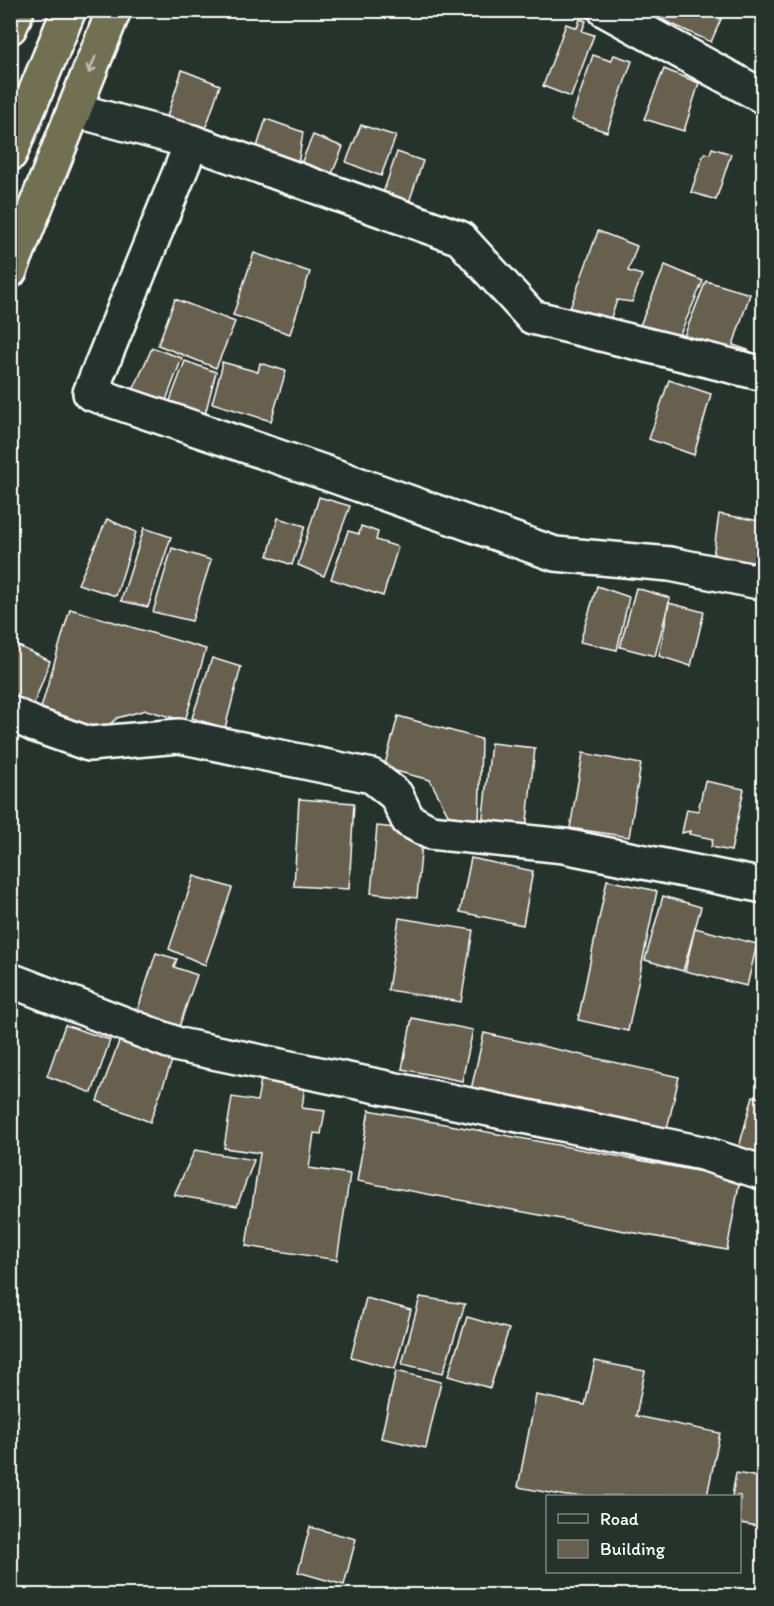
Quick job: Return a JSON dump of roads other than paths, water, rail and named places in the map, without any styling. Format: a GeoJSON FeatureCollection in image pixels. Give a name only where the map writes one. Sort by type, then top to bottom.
{"type":"FeatureCollection","features":[{"type":"Feature","properties":{"kind":"highway"},"geometry":{"type":"LineString","coordinates":[[10,27],[17,10]]}},
{"type":"Feature","properties":{"kind":"highway"},"geometry":{"type":"LineString","coordinates":[[10,154],[69,10]]}},
{"type":"Feature","properties":{"kind":"highway"},"geometry":{"type":"LineString","coordinates":[[10,271],[114,10]]}},
{"type":"Feature","properties":{"kind":"street"},"geometry":{"type":"LineString","coordinates":[[605,10],[764,97]]}},
{"type":"Feature","properties":{"kind":"street"},"geometry":{"type":"LineString","coordinates":[[75,110],[192,142],[460,238],[532,316],[764,374]]}},
{"type":"Feature","properties":{"kind":"street"},"geometry":{"type":"LineString","coordinates":[[192,142],[90,393],[555,554],[670,564],[764,583]]}},
{"type":"Feature","properties":{"kind":"street"},"geometry":{"type":"LineString","coordinates":[[10,713],[35,725],[89,744],[179,736],[372,776],[396,795],[408,820],[430,832],[564,846],[764,886]]}},
{"type":"Feature","properties":{"kind":"street"},"geometry":{"type":"LineString","coordinates":[[10,980],[179,1045],[702,1153],[764,1173]]}}]}
